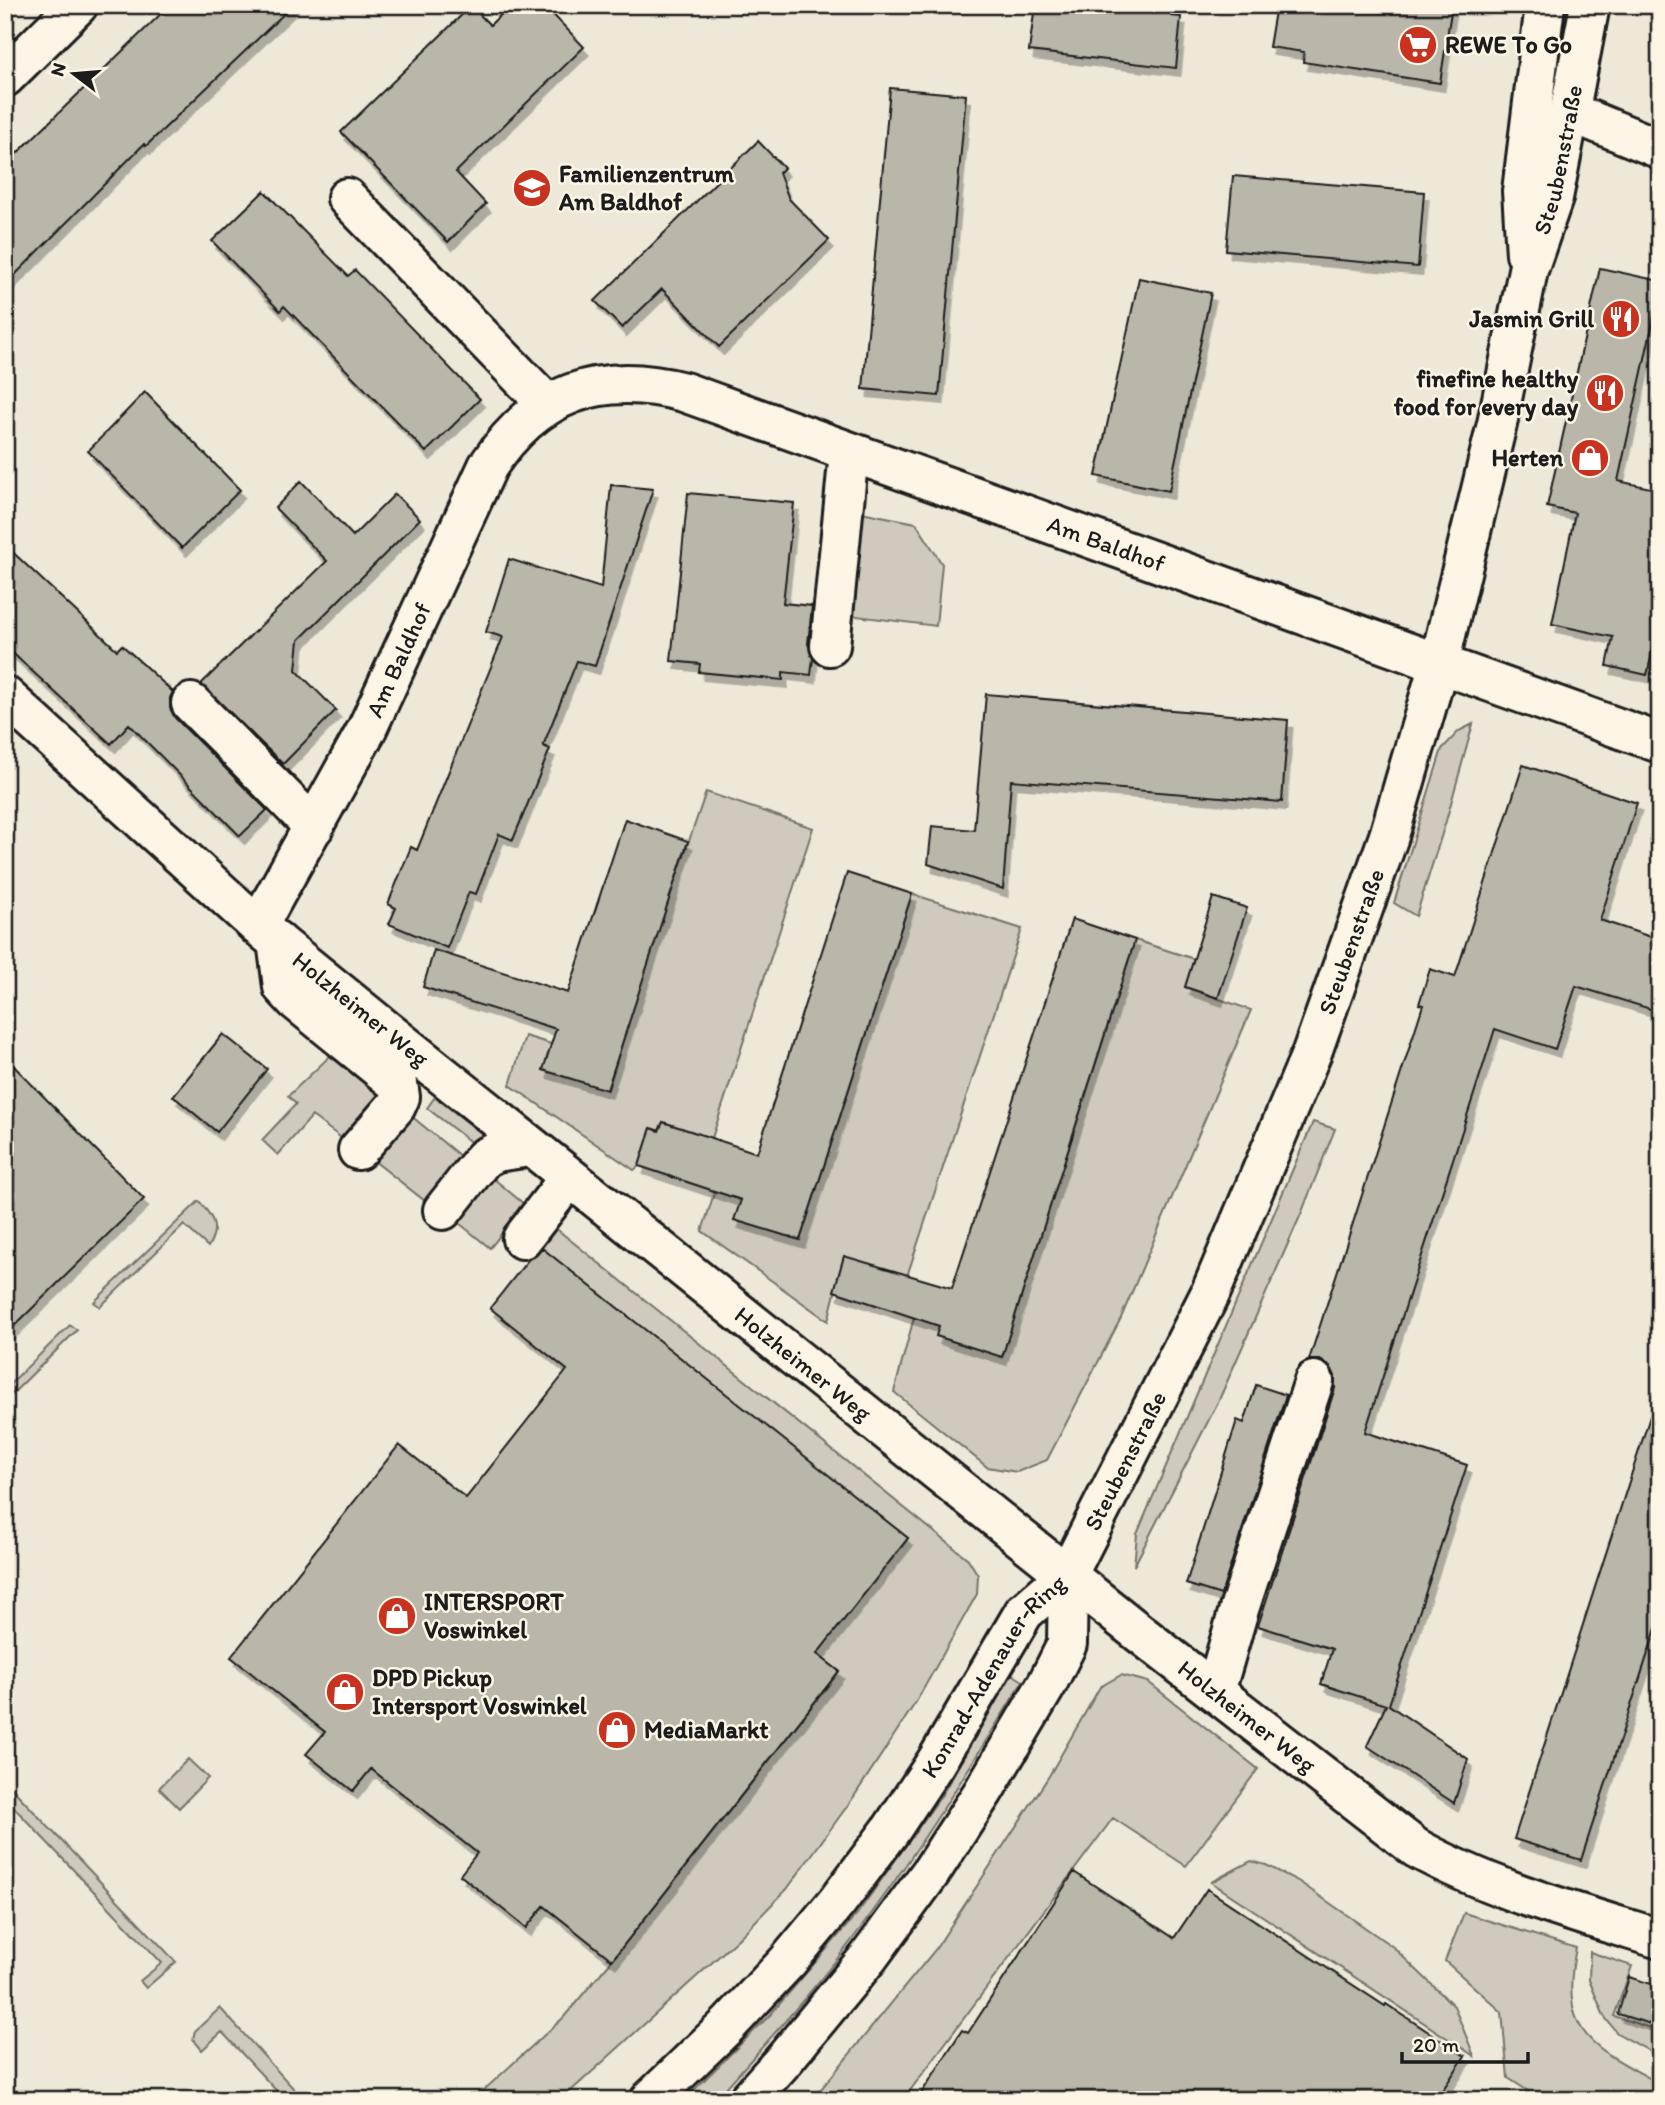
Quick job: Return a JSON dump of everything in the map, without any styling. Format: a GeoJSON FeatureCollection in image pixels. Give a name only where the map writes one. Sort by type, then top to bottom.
{"type":"FeatureCollection","features":[{"type":"Feature","properties":{"kind":"street"},"geometry":{"type":"LineString","coordinates":[[5,77],[78,5]]}},
{"type":"Feature","properties":{"kind":"street","name":"Steubenstraße"},"geometry":{"type":"LineString","coordinates":[[1528,270],[1522,191],[1545,5]]}},
{"type":"Feature","properties":{"kind":"street","name":"Steubenstraße"},"geometry":{"type":"LineString","coordinates":[[1068,1574],[1210,1294],[1312,1052],[1389,836],[1439,664],[1497,424],[1528,270],[1553,198],[1590,5]]}},
{"type":"Feature","properties":{"kind":"street"},"geometry":{"type":"LineString","coordinates":[[1570,112],[1660,149]]}},
{"type":"Feature","properties":{"kind":"street"},"geometry":{"type":"LineString","coordinates":[[347,198],[548,404]]}},
{"type":"Feature","properties":{"kind":"street","name":"Am Baldhof"},"geometry":{"type":"LineString","coordinates":[[268,933],[314,827],[366,731],[488,466],[504,442],[524,420],[548,404],[582,390],[619,383],[653,384],[684,392],[1660,743]]}},
{"type":"Feature","properties":{"kind":"street"},"geometry":{"type":"LineString","coordinates":[[830,646],[849,452]]}},
{"type":"Feature","properties":{"kind":"street","name":"Holzheimer Weg"},"geometry":{"type":"LineString","coordinates":[[5,696],[268,933],[530,1147],[1215,1692],[1416,1848],[1453,1869],[1495,1886],[1660,1938]]}},
{"type":"Feature","properties":{"kind":"street"},"geometry":{"type":"LineString","coordinates":[[191,703],[314,827]]}},
{"type":"Feature","properties":{"kind":"street"},"geometry":{"type":"LineString","coordinates":[[268,933],[283,987],[296,1001],[398,1084],[400,1097],[396,1106],[358,1150]]}},
{"type":"Feature","properties":{"kind":"street"},"geometry":{"type":"LineString","coordinates":[[443,1210],[484,1158],[496,1152],[530,1147]]}},
{"type":"Feature","properties":{"kind":"street"},"geometry":{"type":"LineString","coordinates":[[522,1240],[569,1178]]}},
{"type":"Feature","properties":{"kind":"street"},"geometry":{"type":"LineString","coordinates":[[1215,1692],[1240,1606],[1314,1381]]}},
{"type":"Feature","properties":{"kind":"street","name":"Konrad-Adenauer-Ring"},"geometry":{"type":"LineString","coordinates":[[650,2100],[729,2024],[788,1961],[837,1902],[891,1830],[936,1762],[1024,1612],[1068,1574]]}},
{"type":"Feature","properties":{"kind":"street","name":"Konrad-Adenauer-Ring"},"geometry":{"type":"LineString","coordinates":[[748,2100],[868,1958],[931,1872],[983,1792],[1044,1690],[1067,1644],[1068,1574]]}},
{"type":"Feature","properties":{"kind":"shaded area"},"geometry":{"type":"Polygon","coordinates":[[[861,512],[916,523],[942,564],[936,626],[848,615],[861,512]]]}},
{"type":"Feature","properties":{"kind":"shaded area"},"geometry":{"type":"Polygon","coordinates":[[[1473,724],[1416,916],[1394,903],[1442,749],[1459,731],[1473,724]]]}},
{"type":"Feature","properties":{"kind":"shaded area"},"geometry":{"type":"Polygon","coordinates":[[[706,792],[813,828],[712,1138],[663,1122],[659,1131],[651,1128],[639,1166],[634,1170],[510,1085],[525,1036],[551,1044],[608,1090],[646,965],[706,792]]]}},
{"type":"Feature","properties":{"kind":"shaded area"},"geometry":{"type":"Polygon","coordinates":[[[912,894],[1022,929],[907,1276],[844,1257],[828,1321],[702,1231],[728,1150],[755,1159],[735,1220],[800,1240],[912,894]]]}},
{"type":"Feature","properties":{"kind":"shaded area"},"geometry":{"type":"Polygon","coordinates":[[[1135,940],[1194,959],[1185,987],[1251,1010],[1121,1318],[1047,1460],[1017,1472],[987,1467],[894,1392],[916,1310],[1002,1357],[1135,940]]]}},
{"type":"Feature","properties":{"kind":"shaded area"},"geometry":{"type":"Polygon","coordinates":[[[330,1056],[385,1100],[344,1140],[312,1116],[278,1155],[262,1140],[296,1104],[288,1096],[330,1056]]]}},
{"type":"Feature","properties":{"kind":"shaded area"},"geometry":{"type":"Polygon","coordinates":[[[435,1097],[490,1140],[477,1147],[427,1108],[435,1097]]]}},
{"type":"Feature","properties":{"kind":"shaded area"},"geometry":{"type":"Polygon","coordinates":[[[410,1115],[461,1157],[425,1201],[373,1160],[410,1115]]]}},
{"type":"Feature","properties":{"kind":"shaded area"},"geometry":{"type":"Polygon","coordinates":[[[1313,1122],[1335,1129],[1301,1214],[1219,1400],[1134,1566],[1137,1534],[1313,1122]]]}},
{"type":"Feature","properties":{"kind":"shaded area"},"geometry":{"type":"Polygon","coordinates":[[[487,1173],[525,1205],[490,1248],[449,1215],[487,1173]]]}},
{"type":"Feature","properties":{"kind":"shaded area"},"geometry":{"type":"Polygon","coordinates":[[[199,1201],[213,1222],[214,1234],[208,1247],[184,1225],[100,1307],[94,1302],[199,1201]]]}},
{"type":"Feature","properties":{"kind":"shaded area"},"geometry":{"type":"Polygon","coordinates":[[[554,1227],[968,1559],[978,1575],[977,1594],[916,1702],[853,1798],[787,1889],[739,1938],[561,2100],[473,2100],[563,2018],[612,1960],[839,1672],[817,1654],[908,1539],[539,1246],[554,1227]]]}},
{"type":"Feature","properties":{"kind":"shaded area"},"geometry":{"type":"Polygon","coordinates":[[[70,1325],[77,1330],[5,1401],[5,1389],[70,1325]]]}},
{"type":"Feature","properties":{"kind":"shaded area"},"geometry":{"type":"Polygon","coordinates":[[[1012,1674],[1023,1681],[928,1833],[848,1944],[793,2012],[715,2100],[684,2100],[770,2015],[857,1914],[941,1796],[1012,1674]]]}},
{"type":"Feature","properties":{"kind":"shaded area"},"geometry":{"type":"Polygon","coordinates":[[[1121,1675],[1148,1682],[1258,1769],[1186,1866],[1113,1818],[903,2100],[812,2100],[935,1950],[1049,1776],[1100,1687],[1121,1675]]]}},
{"type":"Feature","properties":{"kind":"shaded area"},"geometry":{"type":"Polygon","coordinates":[[[188,1759],[208,1778],[179,1808],[159,1788],[188,1759]]]}},
{"type":"Feature","properties":{"kind":"shaded area"},"geometry":{"type":"Polygon","coordinates":[[[5,1781],[176,1962],[146,1988],[140,1981],[162,1963],[5,1798],[5,1781]]]}},
{"type":"Feature","properties":{"kind":"shaded area"},"geometry":{"type":"Polygon","coordinates":[[[1251,1861],[1266,1865],[1298,1881],[1393,1947],[1454,2006],[1474,2056],[1211,1882],[1251,1861]]]}},
{"type":"Feature","properties":{"kind":"shaded area"},"geometry":{"type":"Polygon","coordinates":[[[1464,1913],[1576,1948],[1572,2001],[1577,2020],[1586,2035],[1599,2047],[1660,2084],[1660,2100],[1542,2100],[1508,2078],[1502,2012],[1445,1961],[1464,1913]]]}},
{"type":"Feature","properties":{"kind":"shaded area"},"geometry":{"type":"Polygon","coordinates":[[[1590,1952],[1632,1966],[1614,2016],[1660,2031],[1660,2057],[1617,2033],[1604,2016],[1589,1980],[1590,1952]]]}},
{"type":"Feature","properties":{"kind":"shaded area"},"geometry":{"type":"Polygon","coordinates":[[[220,2008],[304,2100],[285,2100],[222,2032],[202,2050],[193,2039],[195,2031],[220,2008]]]}},
{"type":"Feature","properties":{"kind":"building"},"geometry":{"type":"Polygon","coordinates":[[[170,5],[293,5],[146,146],[144,144],[5,285],[5,165],[170,5]]]}},
{"type":"Feature","properties":{"kind":"building"},"geometry":{"type":"Polygon","coordinates":[[[511,5],[544,5],[584,47],[456,172],[486,204],[448,242],[341,132],[471,6],[490,25],[511,5]]]}},
{"type":"Feature","properties":{"kind":"building"},"geometry":{"type":"Polygon","coordinates":[[[1035,5],[1173,5],[1171,16],[1181,17],[1176,68],[1029,51],[1035,5]]]}},
{"type":"Feature","properties":{"kind":"building"},"geometry":{"type":"Polygon","coordinates":[[[1276,5],[1452,5],[1440,83],[1303,62],[1304,52],[1269,47],[1276,5]]]}},
{"type":"Feature","properties":{"kind":"building"},"geometry":{"type":"Polygon","coordinates":[[[890,88],[966,95],[939,396],[863,389],[890,88]]]}},
{"type":"Feature","properties":{"kind":"building"},"geometry":{"type":"Polygon","coordinates":[[[758,141],[784,168],[779,173],[789,199],[829,240],[719,347],[662,289],[622,328],[595,301],[758,141]]]}},
{"type":"Feature","properties":{"kind":"building"},"geometry":{"type":"Polygon","coordinates":[[[1233,176],[1424,192],[1418,267],[1226,250],[1233,176]]]}},
{"type":"Feature","properties":{"kind":"building"},"geometry":{"type":"Polygon","coordinates":[[[264,191],[348,276],[355,270],[480,399],[426,452],[284,306],[280,311],[212,241],[264,191]]]}},
{"type":"Feature","properties":{"kind":"building"},"geometry":{"type":"Polygon","coordinates":[[[1600,268],[1660,281],[1618,481],[1660,490],[1660,617],[1647,675],[1607,666],[1613,637],[1552,624],[1575,513],[1547,507],[1600,268]]]}},
{"type":"Feature","properties":{"kind":"building"},"geometry":{"type":"Polygon","coordinates":[[[1139,278],[1211,293],[1169,491],[1096,476],[1139,278]]]}},
{"type":"Feature","properties":{"kind":"building"},"geometry":{"type":"Polygon","coordinates":[[[145,392],[240,490],[182,548],[88,451],[145,392]]]}},
{"type":"Feature","properties":{"kind":"building"},"geometry":{"type":"Polygon","coordinates":[[[301,481],[353,536],[395,494],[420,519],[299,640],[296,670],[336,710],[283,764],[201,684],[327,561],[275,508],[301,481]]]}},
{"type":"Feature","properties":{"kind":"building"},"geometry":{"type":"Polygon","coordinates":[[[611,485],[653,489],[595,666],[577,661],[543,746],[550,749],[513,840],[499,834],[476,894],[469,892],[447,948],[389,924],[396,908],[388,904],[411,847],[417,850],[503,637],[486,632],[509,559],[601,588],[611,485]]]}},
{"type":"Feature","properties":{"kind":"building"},"geometry":{"type":"Polygon","coordinates":[[[688,493],[794,503],[783,603],[812,606],[808,644],[813,658],[811,675],[783,672],[783,680],[699,672],[700,664],[671,661],[688,493]]]}},
{"type":"Feature","properties":{"kind":"building"},"geometry":{"type":"Polygon","coordinates":[[[5,545],[117,650],[122,645],[173,692],[170,708],[175,718],[267,810],[240,836],[129,724],[111,744],[5,646],[5,545]]]}},
{"type":"Feature","properties":{"kind":"building"},"geometry":{"type":"Polygon","coordinates":[[[986,694],[1288,720],[1282,802],[1011,780],[1003,889],[928,864],[932,826],[974,830],[986,694]]]}},
{"type":"Feature","properties":{"kind":"building"},"geometry":{"type":"Polygon","coordinates":[[[1523,765],[1637,803],[1600,920],[1660,940],[1660,1012],[1576,986],[1555,1049],[1495,1029],[1365,1432],[1467,1465],[1389,1705],[1468,1759],[1454,1803],[1367,1746],[1386,1705],[1321,1684],[1332,1649],[1258,1626],[1335,1388],[1335,1376],[1330,1366],[1320,1360],[1309,1360],[1423,1005],[1419,1004],[1430,969],[1455,977],[1523,765]]]}},
{"type":"Feature","properties":{"kind":"building"},"geometry":{"type":"Polygon","coordinates":[[[625,819],[688,841],[607,1090],[543,1070],[556,1029],[423,987],[434,950],[568,993],[625,819]]]}},
{"type":"Feature","properties":{"kind":"building"},"geometry":{"type":"Polygon","coordinates":[[[847,873],[912,894],[800,1240],[734,1220],[741,1200],[639,1166],[651,1128],[659,1131],[663,1122],[757,1153],[847,873]]]}},
{"type":"Feature","properties":{"kind":"building"},"geometry":{"type":"Polygon","coordinates":[[[1213,897],[1247,908],[1218,998],[1185,987],[1213,897]]]}},
{"type":"Feature","properties":{"kind":"building"},"geometry":{"type":"Polygon","coordinates":[[[1072,919],[1135,940],[1002,1357],[936,1336],[939,1326],[834,1291],[844,1256],[952,1288],[1072,919]]]}},
{"type":"Feature","properties":{"kind":"building"},"geometry":{"type":"Polygon","coordinates":[[[223,1034],[267,1069],[217,1132],[173,1096],[223,1034]]]}},
{"type":"Feature","properties":{"kind":"building"},"geometry":{"type":"Polygon","coordinates":[[[5,1057],[144,1199],[5,1335],[5,1057]]]}},
{"type":"Feature","properties":{"kind":"building"},"geometry":{"type":"Polygon","coordinates":[[[542,1248],[908,1538],[817,1654],[839,1671],[612,1960],[544,1906],[526,1928],[460,1875],[477,1853],[371,1769],[353,1791],[306,1754],[325,1732],[231,1657],[399,1445],[466,1498],[567,1370],[490,1308],[528,1260],[542,1248]]]}},
{"type":"Feature","properties":{"kind":"building"},"geometry":{"type":"Polygon","coordinates":[[[1256,1385],[1286,1395],[1221,1595],[1186,1584],[1237,1420],[1244,1423],[1256,1385]]]}},
{"type":"Feature","properties":{"kind":"building"},"geometry":{"type":"Polygon","coordinates":[[[1653,1407],[1660,1408],[1660,1616],[1581,1860],[1514,1839],[1653,1407]]]}},
{"type":"Feature","properties":{"kind":"building"},"geometry":{"type":"Polygon","coordinates":[[[1074,1872],[1174,1938],[1207,1889],[1465,2056],[1436,2100],[917,2100],[962,2030],[968,2033],[1074,1872]]]}},
{"type":"Feature","properties":{"kind":"building"},"geometry":{"type":"Polygon","coordinates":[[[1629,1977],[1660,1987],[1660,2027],[1618,2014],[1629,1977]]]}},
{"type":"Feature","properties":{"kind":"place","name":"REWE To Go"},"geometry":{"type":"Point","coordinates":[1418,45]}},
{"type":"Feature","properties":{"kind":"place","name":"Familienzentrum Am Baldhof"},"geometry":{"type":"Point","coordinates":[532,188]}},
{"type":"Feature","properties":{"kind":"place","name":"Jasmin Grill"},"geometry":{"type":"Point","coordinates":[1621,319]}},
{"type":"Feature","properties":{"kind":"place","name":"finefine healthy food for every day"},"geometry":{"type":"Point","coordinates":[1605,393]}},
{"type":"Feature","properties":{"kind":"place","name":"Herten"},"geometry":{"type":"Point","coordinates":[1590,458]}},
{"type":"Feature","properties":{"kind":"place","name":"INTERSPORT Voswinkel"},"geometry":{"type":"Point","coordinates":[397,1616]}},
{"type":"Feature","properties":{"kind":"place","name":"DPD Pickup Intersport Voswinkel"},"geometry":{"type":"Point","coordinates":[345,1692]}},
{"type":"Feature","properties":{"kind":"place","name":"MediaMarkt"},"geometry":{"type":"Point","coordinates":[617,1730]}}]}
